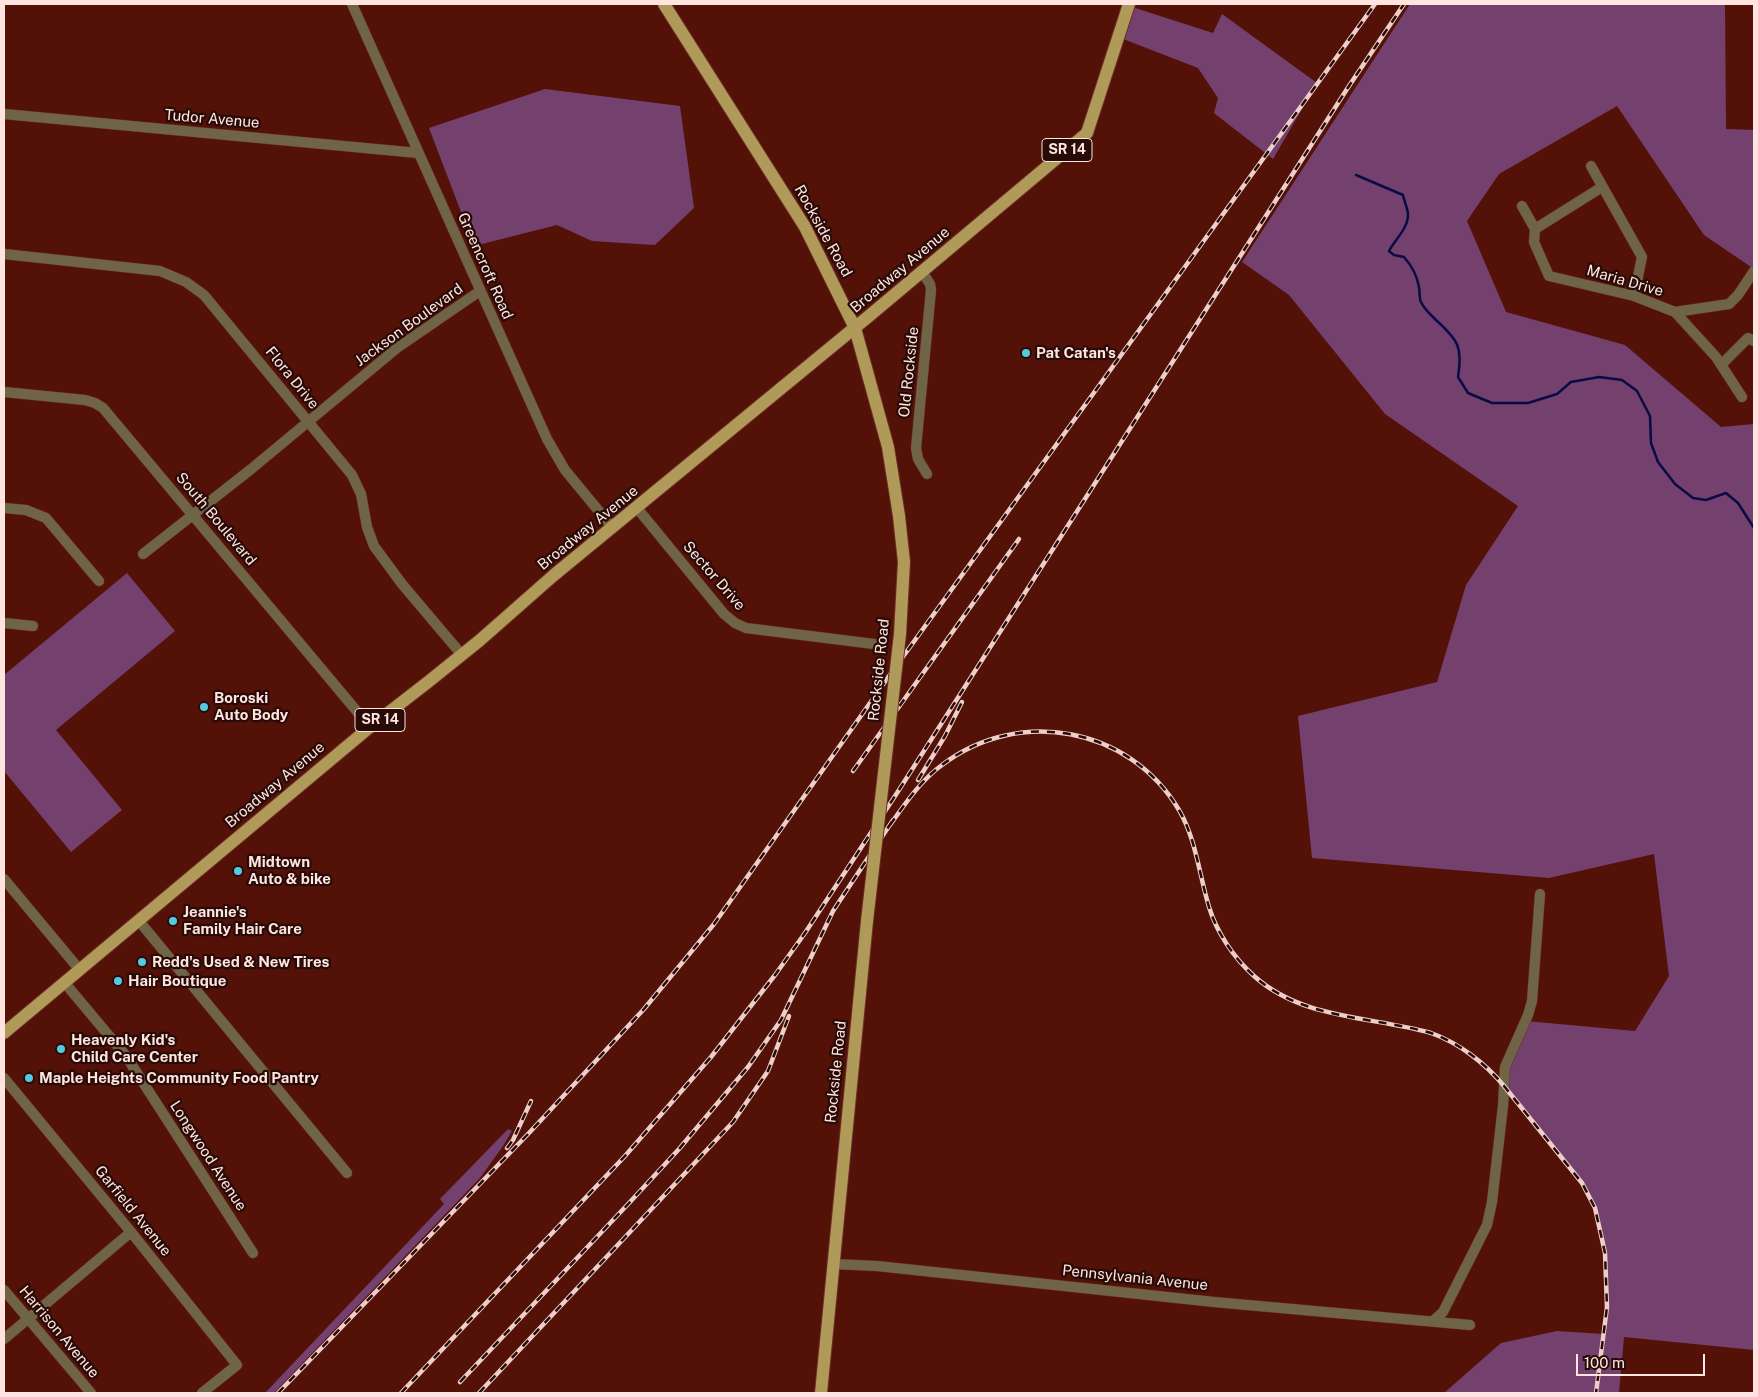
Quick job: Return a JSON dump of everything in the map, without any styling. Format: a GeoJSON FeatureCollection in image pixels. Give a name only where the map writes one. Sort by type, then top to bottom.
{"type":"FeatureCollection","features":[{"type":"Feature","properties":{"kind":"main road","name":"Rockside Road"},"geometry":{"type":"LineString","coordinates":[[664,4],[805,227],[855,328],[888,447],[904,562],[900,634],[867,921],[821,1393]]}},
{"type":"Feature","properties":{"kind":"main road","name":"Broadway Avenue"},"geometry":{"type":"LineString","coordinates":[[4,1033],[370,727],[462,655],[1087,133],[1129,4]]}},
{"type":"Feature","properties":{"kind":"street","name":"Greencroft Road"},"geometry":{"type":"LineString","coordinates":[[352,4],[547,439],[565,470],[612,528]]}},
{"type":"Feature","properties":{"kind":"street","name":"Tudor Avenue"},"geometry":{"type":"LineString","coordinates":[[4,114],[418,153]]}},
{"type":"Feature","properties":{"kind":"street"},"geometry":{"type":"LineString","coordinates":[[1591,166],[1642,257],[1634,296]]}},
{"type":"Feature","properties":{"kind":"street"},"geometry":{"type":"LineString","coordinates":[[1535,229],[1602,187]]}},
{"type":"Feature","properties":{"kind":"street","name":"Maria Drive"},"geometry":{"type":"LineString","coordinates":[[1522,206],[1535,229],[1534,242],[1548,276],[1634,296],[1675,312],[1729,304],[1738,295],[1754,270]]}},
{"type":"Feature","properties":{"kind":"street","name":"Flora Drive"},"geometry":{"type":"LineString","coordinates":[[4,254],[154,270],[173,275],[204,295],[352,475],[358,485],[367,527],[374,546],[402,584],[462,655]]}},
{"type":"Feature","properties":{"kind":"street","name":"Old Rockside"},"geometry":{"type":"LineString","coordinates":[[922,272],[930,284],[931,290],[916,448],[918,460],[927,474]]}},
{"type":"Feature","properties":{"kind":"street","name":"Jackson Boulevard"},"geometry":{"type":"LineString","coordinates":[[143,554],[250,470],[397,348],[480,291]]}},
{"type":"Feature","properties":{"kind":"street"},"geometry":{"type":"LineString","coordinates":[[1675,312],[1721,365],[1742,397]]}},
{"type":"Feature","properties":{"kind":"street"},"geometry":{"type":"LineString","coordinates":[[1721,365],[1748,338],[1754,341]]}},
{"type":"Feature","properties":{"kind":"street","name":"South Boulevard"},"geometry":{"type":"LineString","coordinates":[[4,392],[85,400],[95,403],[111,417],[370,727]]}},
{"type":"Feature","properties":{"kind":"street"},"geometry":{"type":"LineString","coordinates":[[4,508],[26,510],[46,518],[99,581]]}},
{"type":"Feature","properties":{"kind":"street","name":"Sector Drive"},"geometry":{"type":"LineString","coordinates":[[637,508],[724,614],[735,623],[746,628],[874,644]]}},
{"type":"Feature","properties":{"kind":"street"},"geometry":{"type":"LineString","coordinates":[[4,623],[33,626]]}},
{"type":"Feature","properties":{"kind":"street"},"geometry":{"type":"LineString","coordinates":[[4,879],[79,969]]}},
{"type":"Feature","properties":{"kind":"street"},"geometry":{"type":"LineString","coordinates":[[1434,1321],[1443,1312],[1487,1225],[1493,1194],[1504,1067],[1528,1015],[1532,1000],[1540,894]]}},
{"type":"Feature","properties":{"kind":"street"},"geometry":{"type":"LineString","coordinates":[[139,921],[347,1173]]}},
{"type":"Feature","properties":{"kind":"street","name":"Longwood Avenue"},"geometry":{"type":"LineString","coordinates":[[64,982],[126,1056],[253,1252]]}},
{"type":"Feature","properties":{"kind":"street","name":"Garfield Avenue"},"geometry":{"type":"LineString","coordinates":[[4,1078],[131,1232],[237,1365],[202,1393]]}},
{"type":"Feature","properties":{"kind":"street"},"geometry":{"type":"LineString","coordinates":[[4,1339],[131,1232]]}},
{"type":"Feature","properties":{"kind":"street","name":"Pennsylvania Avenue"},"geometry":{"type":"LineString","coordinates":[[833,1264],[877,1266],[1214,1302],[1470,1325]]}},
{"type":"Feature","properties":{"kind":"street","name":"Harrison Avenue"},"geometry":{"type":"LineString","coordinates":[[4,1290],[90,1393]]}},
{"type":"Feature","properties":{"kind":"shaded area"},"geometry":{"type":"Polygon","coordinates":[[[1410,4],[1725,4],[1726,129],[1754,130],[1754,269],[1704,235],[1617,106],[1499,174],[1467,221],[1506,312],[1625,345],[1721,427],[1754,424],[1754,1350],[1624,1337],[1619,1393],[1444,1393],[1501,1343],[1557,1331],[1604,1334],[1607,1307],[1605,1253],[1595,1208],[1582,1183],[1504,1086],[1526,1021],[1635,1031],[1669,976],[1654,854],[1549,878],[1312,858],[1298,716],[1437,682],[1466,585],[1518,506],[1385,414],[1289,295],[1242,262],[1410,4]]]}},
{"type":"Feature","properties":{"kind":"shaded area"},"geometry":{"type":"Polygon","coordinates":[[[1129,6],[1213,33],[1222,14],[1317,83],[1273,159],[1214,113],[1218,98],[1198,68],[1118,37],[1129,6]]]}},
{"type":"Feature","properties":{"kind":"shaded area"},"geometry":{"type":"Polygon","coordinates":[[[545,89],[680,106],[694,208],[655,245],[592,241],[557,225],[474,246],[429,128],[545,89]]]}},
{"type":"Feature","properties":{"kind":"shaded area"},"geometry":{"type":"Polygon","coordinates":[[[127,573],[175,631],[56,730],[122,810],[71,852],[4,771],[4,675],[127,573]]]}},
{"type":"Feature","properties":{"kind":"shaded area"},"geometry":{"type":"Polygon","coordinates":[[[508,1129],[512,1131],[480,1178],[274,1393],[265,1393],[444,1204],[440,1199],[508,1129]]]}},
{"type":"Feature","properties":{"kind":"waterway"},"geometry":{"type":"LineString","coordinates":[[1356,175],[1403,195],[1408,213],[1407,220],[1404,229],[1389,251],[1394,255],[1404,257],[1414,271],[1422,305],[1454,339],[1460,358],[1458,377],[1468,393],[1492,403],[1528,403],[1557,394],[1571,382],[1599,377],[1622,380],[1637,391],[1650,416],[1651,443],[1658,462],[1675,484],[1693,498],[1706,500],[1726,493],[1738,503],[1754,528]]}},
{"type":"Feature","properties":{"kind":"railway"},"geometry":{"type":"LineString","coordinates":[[278,1393],[529,1133],[644,1009],[714,924],[889,676],[1375,4]]}},
{"type":"Feature","properties":{"kind":"railway"},"geometry":{"type":"LineString","coordinates":[[401,1393],[625,1156],[711,1057],[775,975],[805,933],[897,793],[1347,89],[1404,4]]}},
{"type":"Feature","properties":{"kind":"railway"},"geometry":{"type":"LineString","coordinates":[[853,771],[1019,539]]}},
{"type":"Feature","properties":{"kind":"railway"},"geometry":{"type":"LineString","coordinates":[[918,780],[945,736],[962,702]]}},
{"type":"Feature","properties":{"kind":"railway"},"geometry":{"type":"LineString","coordinates":[[890,825],[920,785],[934,771],[972,747],[1004,736],[1037,732],[1070,734],[1102,744],[1132,759],[1158,782],[1179,810],[1185,821],[1197,857],[1212,917],[1221,936],[1233,953],[1254,976],[1273,990],[1294,1001],[1316,1009],[1338,1015],[1408,1027],[1431,1033],[1452,1042],[1480,1062],[1497,1078],[1582,1183],[1595,1208],[1605,1253],[1607,1307],[1596,1393]]}},
{"type":"Feature","properties":{"kind":"railway"},"geometry":{"type":"LineString","coordinates":[[460,1382],[679,1149],[748,1067],[781,1020],[833,911],[893,820]]}},
{"type":"Feature","properties":{"kind":"railway"},"geometry":{"type":"LineString","coordinates":[[479,1393],[733,1122],[768,1071],[789,1016]]}},
{"type":"Feature","properties":{"kind":"railway"},"geometry":{"type":"LineString","coordinates":[[507,1148],[513,1140],[531,1101]]}},
{"type":"Feature","properties":{"kind":"place","name":"Pat Catan's"},"geometry":{"type":"Point","coordinates":[1026,353]}},
{"type":"Feature","properties":{"kind":"place","name":"Boroski Auto Body"},"geometry":{"type":"Point","coordinates":[204,707]}},
{"type":"Feature","properties":{"kind":"place","name":"Midtown Auto & bike"},"geometry":{"type":"Point","coordinates":[238,871]}},
{"type":"Feature","properties":{"kind":"place","name":"Jeannie's Family Hair Care"},"geometry":{"type":"Point","coordinates":[173,921]}},
{"type":"Feature","properties":{"kind":"place","name":"Redd's Used & New Tires"},"geometry":{"type":"Point","coordinates":[142,962]}},
{"type":"Feature","properties":{"kind":"place","name":"Hair Boutique"},"geometry":{"type":"Point","coordinates":[118,981]}},
{"type":"Feature","properties":{"kind":"place","name":"Heavenly Kid's Child Care Center"},"geometry":{"type":"Point","coordinates":[61,1049]}},
{"type":"Feature","properties":{"kind":"place","name":"Maple Heights Community Food Pantry"},"geometry":{"type":"Point","coordinates":[29,1078]}}]}
